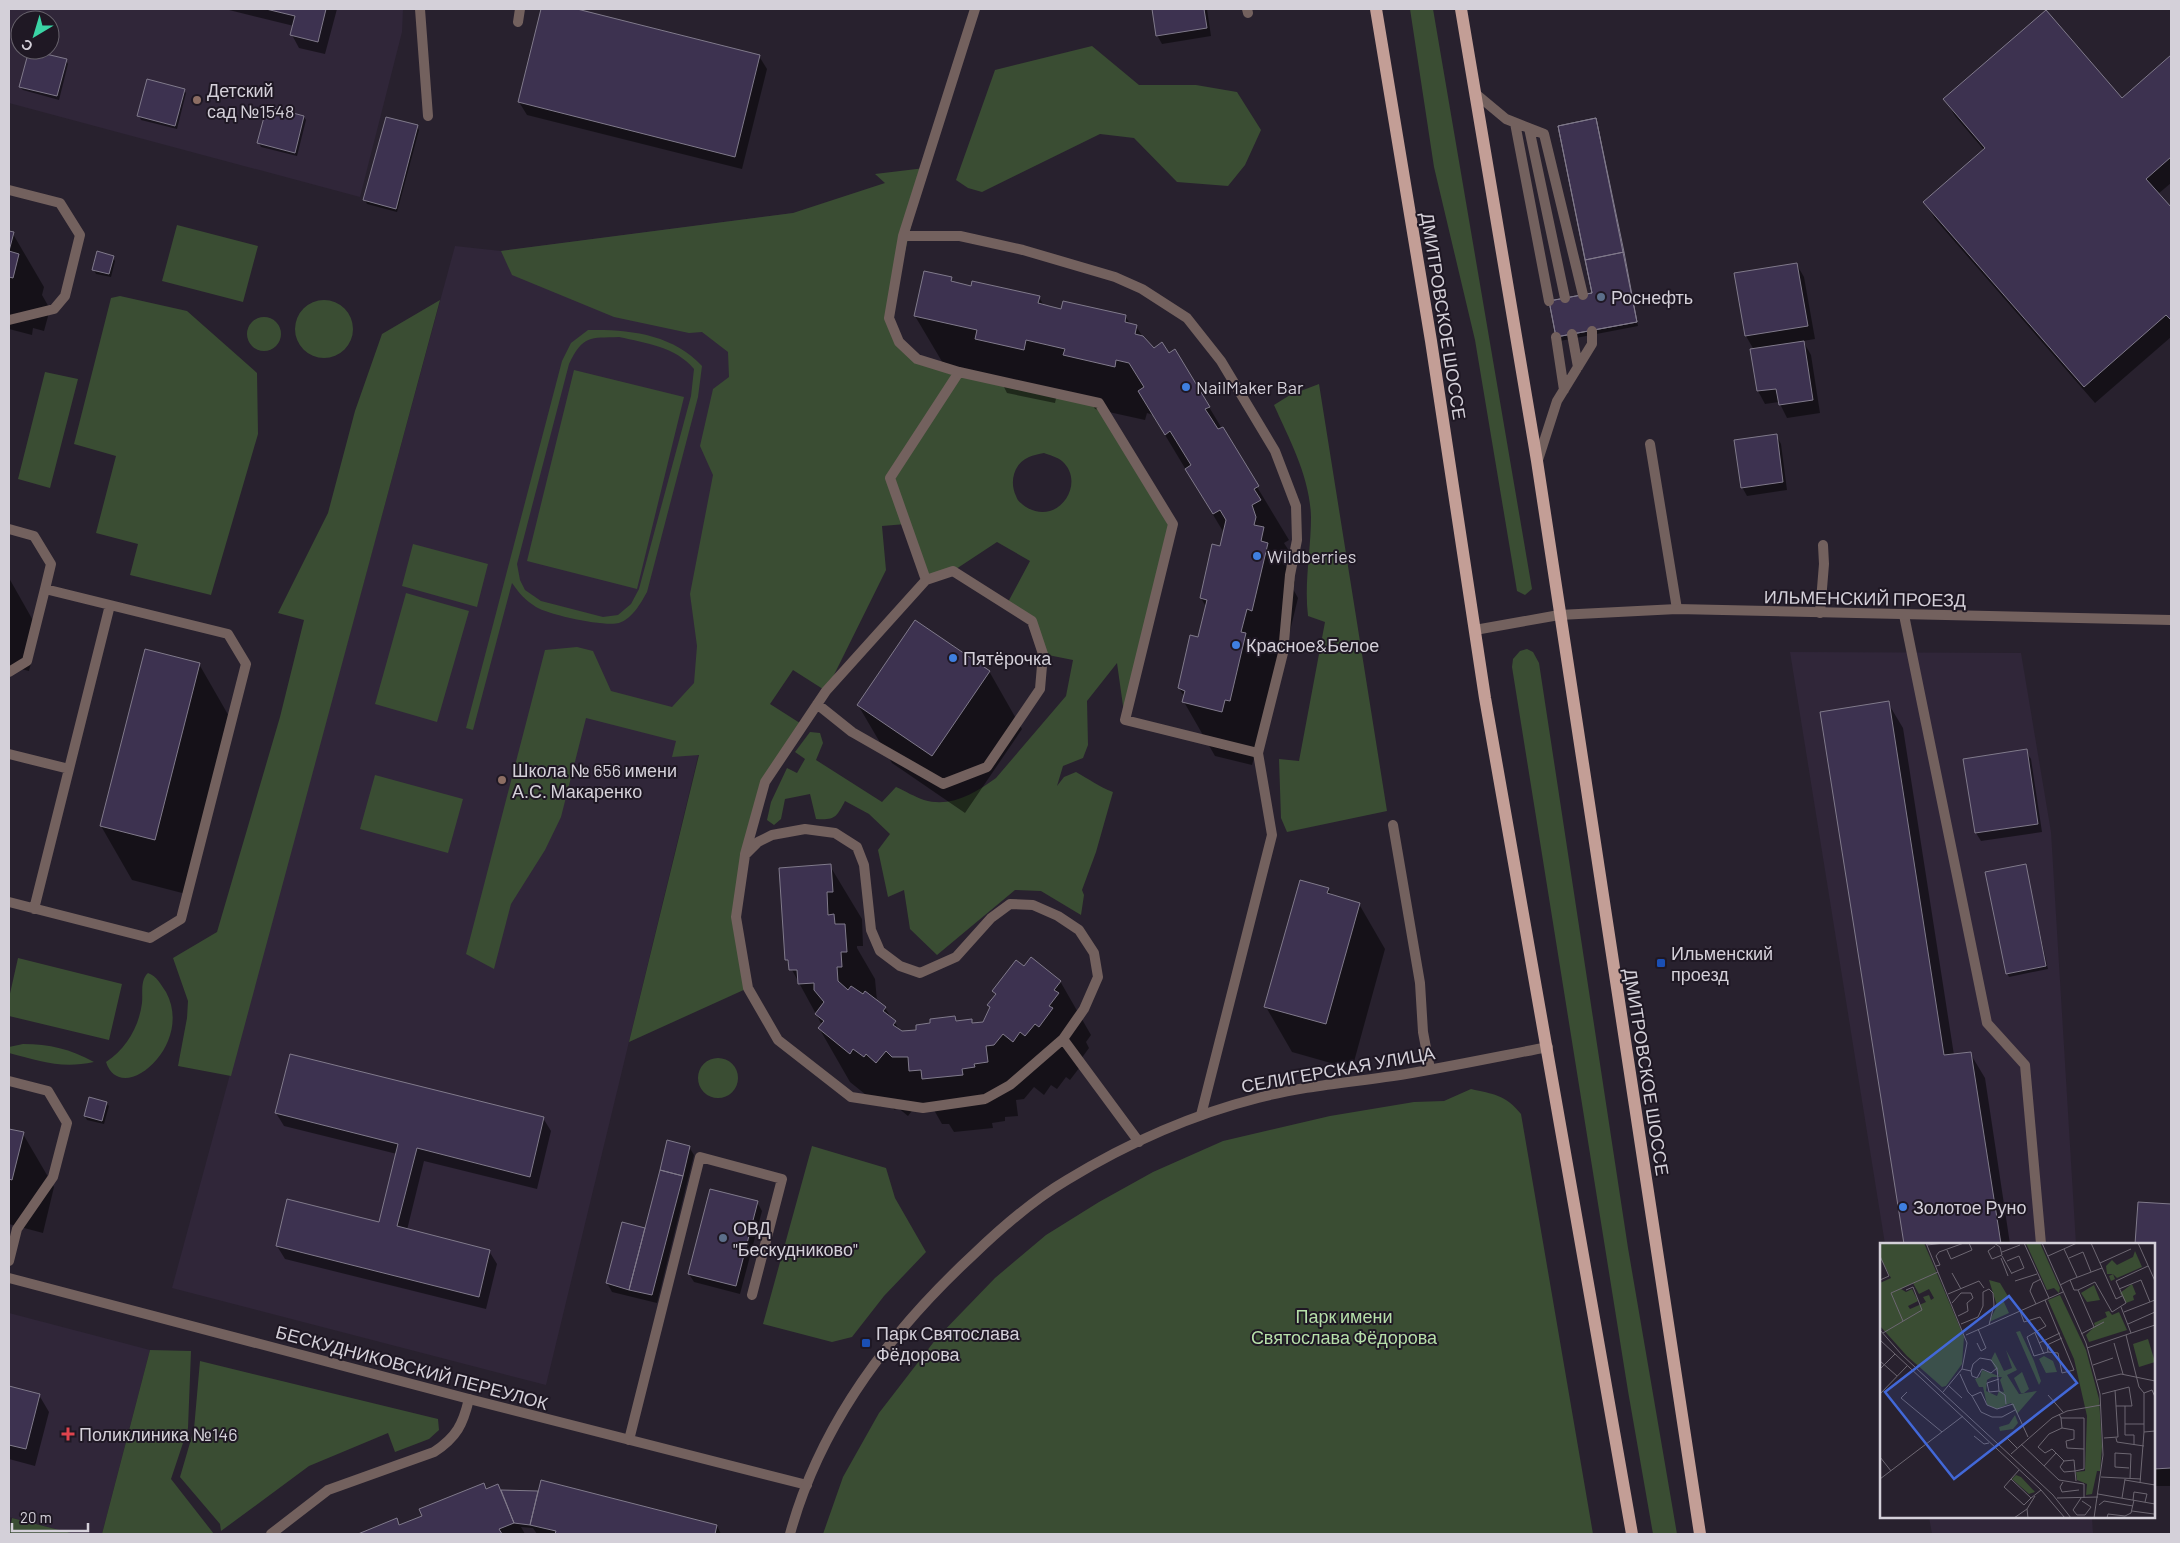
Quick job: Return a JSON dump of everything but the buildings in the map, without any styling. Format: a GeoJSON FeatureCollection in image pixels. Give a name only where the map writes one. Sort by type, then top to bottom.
{"type":"FeatureCollection","features":[{"type":"Feature","properties":{"kind":"main road","name":"ДМИТРОВСКОЕ ШОССЕ"},"geometry":{"type":"LineString","coordinates":[[1376,9],[1431,341],[1475,630],[1632,1534]]}},
{"type":"Feature","properties":{"kind":"main road","name":"ДМИТРОВСКОЕ ШОССЕ"},"geometry":{"type":"LineString","coordinates":[[1461,9],[1537,461],[1700,1534]]}},
{"type":"Feature","properties":{"kind":"street"},"geometry":{"type":"LineString","coordinates":[[420,9],[428,116]]}},
{"type":"Feature","properties":{"kind":"street"},"geometry":{"type":"LineString","coordinates":[[518,22],[520,9]]}},
{"type":"Feature","properties":{"kind":"street"},"geometry":{"type":"LineString","coordinates":[[975,9],[903,236],[889,318],[899,342],[917,359],[959,372],[1099,403],[1173,524],[1125,720],[1258,753]]}},
{"type":"Feature","properties":{"kind":"street"},"geometry":{"type":"LineString","coordinates":[[1476,94],[1506,119],[1544,134],[1583,295]]}},
{"type":"Feature","properties":{"kind":"street"},"geometry":{"type":"LineString","coordinates":[[1515,123],[1549,301]]}},
{"type":"Feature","properties":{"kind":"street"},"geometry":{"type":"LineString","coordinates":[[1528,128],[1565,298]]}},
{"type":"Feature","properties":{"kind":"street"},"geometry":{"type":"LineString","coordinates":[[9,190],[60,203],[80,235],[65,296],[54,309],[9,320]]}},
{"type":"Feature","properties":{"kind":"street"},"geometry":{"type":"LineString","coordinates":[[903,236],[960,236],[1022,250],[1114,277],[1142,289],[1187,318],[1222,361],[1275,451],[1296,506],[1297,540],[1290,575],[1284,653],[1258,753],[1272,835],[1201,1115]]}},
{"type":"Feature","properties":{"kind":"street"},"geometry":{"type":"LineString","coordinates":[[1537,461],[1557,401],[1592,344],[1592,331]]}},
{"type":"Feature","properties":{"kind":"street"},"geometry":{"type":"LineString","coordinates":[[1572,334],[1578,367]]}},
{"type":"Feature","properties":{"kind":"street"},"geometry":{"type":"LineString","coordinates":[[1556,337],[1564,390]]}},
{"type":"Feature","properties":{"kind":"street"},"geometry":{"type":"LineString","coordinates":[[926,580],[890,478],[959,372]]}},
{"type":"Feature","properties":{"kind":"street"},"geometry":{"type":"LineString","coordinates":[[1650,444],[1677,609]]}},
{"type":"Feature","properties":{"kind":"street"},"geometry":{"type":"LineString","coordinates":[[9,530],[34,536],[51,564],[27,661],[9,672]]}},
{"type":"Feature","properties":{"kind":"street"},"geometry":{"type":"LineString","coordinates":[[1820,613],[1824,564],[1823,545]]}},
{"type":"Feature","properties":{"kind":"street"},"geometry":{"type":"LineString","coordinates":[[745,855],[758,842],[772,835],[805,829],[835,833],[858,847],[864,865],[871,930],[880,951],[900,966],[920,973],[956,957],[991,918],[1010,904],[1033,905],[1058,916],[1079,930],[1094,953],[1098,976],[1084,1009],[1063,1039],[1010,1085],[985,1099],[923,1108],[851,1098],[778,1040],[748,988],[736,917],[745,855],[765,782],[817,704],[826,691],[898,614],[926,580],[953,570],[1032,621],[1043,654],[1040,689],[987,767],[943,784],[852,732],[817,704]]}},
{"type":"Feature","properties":{"kind":"street"},"geometry":{"type":"LineString","coordinates":[[9,902],[150,938],[181,919],[246,664],[228,634],[45,589]]}},
{"type":"Feature","properties":{"kind":"street"},"geometry":{"type":"LineString","coordinates":[[34,909],[110,605]]}},
{"type":"Feature","properties":{"kind":"street","name":"ИЛЬМЕНСКИЙ ПРОЕЗД"},"geometry":{"type":"LineString","coordinates":[[1559,615],[1677,609],[2171,620]]}},
{"type":"Feature","properties":{"kind":"street"},"geometry":{"type":"LineString","coordinates":[[1475,630],[1559,615]]}},
{"type":"Feature","properties":{"kind":"street"},"geometry":{"type":"LineString","coordinates":[[1904,615],[1987,1022],[2025,1065],[2042,1243]]}},
{"type":"Feature","properties":{"kind":"street"},"geometry":{"type":"LineString","coordinates":[[9,754],[69,769]]}},
{"type":"Feature","properties":{"kind":"street"},"geometry":{"type":"LineString","coordinates":[[1393,825],[1420,983],[1423,1032],[1430,1069]]}},
{"type":"Feature","properties":{"kind":"street"},"geometry":{"type":"LineString","coordinates":[[1063,1039],[1139,1142]]}},
{"type":"Feature","properties":{"kind":"street","name":"СЕЛИГЕРСКАЯ УЛИЦА"},"geometry":{"type":"LineString","coordinates":[[790,1534],[807,1484],[836,1425],[882,1352],[915,1312],[982,1246],[1038,1199],[1066,1180],[1139,1142],[1201,1115],[1259,1098],[1548,1047]]}},
{"type":"Feature","properties":{"kind":"street"},"geometry":{"type":"LineString","coordinates":[[9,1081],[48,1091],[67,1123],[53,1177],[17,1229],[9,1261]]}},
{"type":"Feature","properties":{"kind":"street"},"geometry":{"type":"LineString","coordinates":[[629,1440],[700,1157],[782,1179],[752,1295]]}},
{"type":"Feature","properties":{"kind":"street","name":"БЕСКУДНИКОВСКИЙ ПЕРЕУЛОК"},"geometry":{"type":"LineString","coordinates":[[9,1278],[469,1399],[807,1484]]}},
{"type":"Feature","properties":{"kind":"street"},"geometry":{"type":"LineString","coordinates":[[271,1534],[328,1490],[434,1452],[446,1444],[464,1420],[469,1399]]}},
{"type":"Feature","properties":{"kind":"shaded area","name":"Детский сад №1548"},"geometry":{"type":"Polygon","coordinates":[[[9,9],[403,9],[402,32],[360,197],[9,103],[9,9]]]}},
{"type":"Feature","properties":{"kind":"shaded area","name":"Школа № 656 имени А.С. Макаренко"},"geometry":{"type":"Polygon","coordinates":[[[793,213],[716,682],[546,1385],[172,1288],[455,246],[501,251],[793,213]]]}},
{"type":"Feature","properties":{"kind":"shaded area"},"geometry":{"type":"Polygon","coordinates":[[[1790,652],[2021,653],[2051,832],[2076,1243],[1885,1243],[1790,652]]]}},
{"type":"Feature","properties":{"kind":"shaded area","name":"Поликлиника №146"},"geometry":{"type":"Polygon","coordinates":[[[9,1313],[150,1350],[102,1534],[75,1534],[9,1517],[9,1313]]]}},
{"type":"Feature","properties":{"kind":"shaded area"},"geometry":{"type":"Polygon","coordinates":[[[1929,1518],[2092,1518],[2093,1534],[1932,1534],[1929,1518]]]}},
{"type":"Feature","properties":{"kind":"green space"},"geometry":{"type":"Polygon","coordinates":[[[1410,9],[1433,9],[1532,589],[1525,595],[1517,591],[1475,340],[1434,167],[1410,9]]]}},
{"type":"Feature","properties":{"kind":"green space"},"geometry":{"type":"Polygon","coordinates":[[[1092,46],[1139,85],[1196,85],[1237,92],[1261,130],[1245,165],[1228,186],[1177,182],[1134,138],[1100,134],[982,192],[968,188],[956,180],[995,70],[1092,46]]]}},
{"type":"Feature","properties":{"kind":"green space"},"geometry":{"type":"Polygon","coordinates":[[[925,168],[889,318],[899,342],[917,359],[1099,403],[1173,524],[1125,720],[1117,663],[1087,701],[1088,745],[1083,758],[1063,766],[1057,786],[1064,777],[1076,772],[1113,792],[1096,852],[1082,890],[1084,895],[1081,915],[1041,891],[1015,890],[937,955],[910,929],[904,890],[888,897],[878,850],[890,834],[869,814],[845,801],[834,817],[816,819],[810,794],[785,799],[781,819],[774,825],[767,820],[771,802],[787,768],[797,773],[805,759],[795,752],[810,732],[820,733],[823,743],[816,760],[882,802],[896,787],[924,800],[934,802],[953,801],[971,794],[996,778],[1066,696],[1073,660],[1043,654],[1032,621],[1007,604],[1030,561],[997,542],[953,571],[926,580],[906,524],[882,526],[886,570],[826,691],[793,670],[770,704],[803,725],[765,782],[736,917],[748,988],[629,1042],[699,755],[672,757],[676,741],[586,718],[561,817],[545,850],[511,904],[494,969],[466,954],[545,650],[577,647],[593,651],[611,691],[672,707],[694,683],[697,646],[690,594],[713,475],[700,446],[713,389],[729,377],[728,352],[702,332],[689,333],[614,317],[512,275],[501,251],[793,213],[885,183],[875,174],[925,168]],[[1044,453],[1024,460],[1016,468],[1013,479],[1014,491],[1019,501],[1026,507],[1038,512],[1049,511],[1058,507],[1065,500],[1070,490],[1069,470],[1062,461],[1044,453]]]}},
{"type":"Feature","properties":{"kind":"green space"},"geometry":{"type":"Polygon","coordinates":[[[177,225],[258,246],[243,302],[162,281],[177,225]]]}},
{"type":"Feature","properties":{"kind":"green space"},"geometry":{"type":"Polygon","coordinates":[[[120,296],[187,311],[257,373],[258,434],[211,595],[130,575],[138,544],[96,533],[116,456],[74,444],[111,298],[120,296]]]}},
{"type":"Feature","properties":{"kind":"green space"},"geometry":{"type":"Polygon","coordinates":[[[324,300],[335,302],[348,313],[353,329],[351,340],[340,353],[324,358],[313,356],[300,345],[295,329],[297,318],[308,305],[324,300]]]}},
{"type":"Feature","properties":{"kind":"green space"},"geometry":{"type":"Polygon","coordinates":[[[440,300],[231,1076],[178,1066],[187,1018],[188,1001],[173,958],[217,932],[280,717],[304,620],[278,613],[328,513],[355,411],[382,334],[440,300]]]}},
{"type":"Feature","properties":{"kind":"green space"},"geometry":{"type":"Polygon","coordinates":[[[264,317],[271,318],[276,322],[280,327],[280,341],[276,346],[271,350],[264,351],[257,350],[252,346],[248,341],[247,334],[248,327],[252,322],[257,318],[264,317]]]}},
{"type":"Feature","properties":{"kind":"green space"},"geometry":{"type":"Polygon","coordinates":[[[588,330],[619,331],[664,340],[690,355],[702,366],[698,397],[647,592],[639,606],[628,618],[619,623],[577,620],[536,607],[522,596],[512,583],[473,730],[466,728],[562,361],[571,343],[588,330]],[[619,337],[588,340],[579,348],[569,364],[517,564],[520,580],[525,590],[541,601],[603,617],[618,615],[631,604],[639,589],[691,396],[694,369],[678,356],[660,347],[619,337]]]}},
{"type":"Feature","properties":{"kind":"green space"},"geometry":{"type":"Polygon","coordinates":[[[574,370],[684,397],[637,589],[527,561],[574,370]]]}},
{"type":"Feature","properties":{"kind":"green space"},"geometry":{"type":"Polygon","coordinates":[[[45,372],[78,379],[50,488],[18,479],[45,372]]]}},
{"type":"Feature","properties":{"kind":"green space"},"geometry":{"type":"Polygon","coordinates":[[[1319,384],[1387,811],[1287,832],[1281,818],[1279,759],[1299,761],[1325,622],[1308,616],[1310,502],[1303,473],[1274,405],[1290,395],[1319,384]]]}},
{"type":"Feature","properties":{"kind":"green space"},"geometry":{"type":"Polygon","coordinates":[[[413,544],[488,564],[477,607],[402,586],[413,544]]]}},
{"type":"Feature","properties":{"kind":"green space"},"geometry":{"type":"Polygon","coordinates":[[[406,593],[469,611],[437,722],[375,704],[406,593]]]}},
{"type":"Feature","properties":{"kind":"green space"},"geometry":{"type":"Polygon","coordinates":[[[1527,649],[1533,652],[1539,663],[1628,1248],[1677,1534],[1653,1534],[1628,1391],[1512,667],[1513,659],[1520,651],[1527,649]]]}},
{"type":"Feature","properties":{"kind":"green space"},"geometry":{"type":"Polygon","coordinates":[[[375,775],[463,799],[448,853],[360,829],[375,775]]]}},
{"type":"Feature","properties":{"kind":"green space"},"geometry":{"type":"Polygon","coordinates":[[[18,958],[122,984],[109,1040],[9,1016],[9,998],[18,958]]]}},
{"type":"Feature","properties":{"kind":"green space"},"geometry":{"type":"Polygon","coordinates":[[[148,973],[156,978],[166,992],[172,1012],[171,1032],[164,1050],[152,1064],[139,1074],[126,1078],[114,1074],[106,1062],[120,1051],[135,1029],[142,1003],[143,983],[148,973]]]}},
{"type":"Feature","properties":{"kind":"green space"},"geometry":{"type":"Polygon","coordinates":[[[23,1044],[60,1048],[94,1062],[71,1065],[61,1064],[9,1053],[9,1047],[23,1044]]]}},
{"type":"Feature","properties":{"kind":"green space"},"geometry":{"type":"Polygon","coordinates":[[[722,1058],[729,1061],[735,1067],[738,1078],[737,1086],[729,1095],[722,1098],[714,1098],[707,1095],[699,1086],[698,1074],[701,1067],[710,1059],[722,1058]]]}},
{"type":"Feature","properties":{"kind":"green space","name":"Парк имени Святослава Фёдорова"},"geometry":{"type":"Polygon","coordinates":[[[1471,1089],[1493,1094],[1504,1099],[1521,1114],[1593,1534],[823,1534],[843,1477],[879,1413],[936,1339],[995,1278],[1046,1235],[1099,1202],[1153,1172],[1223,1141],[1330,1116],[1414,1102],[1444,1101],[1471,1089]]]}},
{"type":"Feature","properties":{"kind":"green space"},"geometry":{"type":"Polygon","coordinates":[[[812,1146],[886,1168],[895,1198],[926,1252],[884,1296],[852,1337],[832,1342],[763,1324],[812,1146]]]}},
{"type":"Feature","properties":{"kind":"green space"},"geometry":{"type":"Polygon","coordinates":[[[150,1350],[191,1351],[188,1428],[171,1479],[214,1534],[102,1534],[150,1350]]]}},
{"type":"Feature","properties":{"kind":"green space"},"geometry":{"type":"Polygon","coordinates":[[[200,1361],[438,1419],[439,1430],[429,1439],[395,1452],[388,1433],[309,1466],[221,1531],[220,1524],[180,1477],[194,1429],[200,1361]]]}},
{"type":"Feature","properties":{"kind":"green space"},"geometry":{"type":"Polygon","coordinates":[[[12,1518],[75,1534],[9,1534],[12,1518]]]}},
{"type":"Feature","properties":{"kind":"place","name":"Детский сад №1548"},"geometry":{"type":"Point","coordinates":[197,100]}},
{"type":"Feature","properties":{"kind":"place","name":"Роснефть"},"geometry":{"type":"Point","coordinates":[1601,297]}},
{"type":"Feature","properties":{"kind":"place","name":"NailMaker Bar"},"geometry":{"type":"Point","coordinates":[1186,387]}},
{"type":"Feature","properties":{"kind":"place","name":"Wildberries"},"geometry":{"type":"Point","coordinates":[1257,556]}},
{"type":"Feature","properties":{"kind":"place","name":"Красное&Белое"},"geometry":{"type":"Point","coordinates":[1236,645]}},
{"type":"Feature","properties":{"kind":"place","name":"Пятёрочка"},"geometry":{"type":"Point","coordinates":[953,658]}},
{"type":"Feature","properties":{"kind":"place","name":"Школа № 656 имени А.С. Макаренко"},"geometry":{"type":"Point","coordinates":[502,780]}},
{"type":"Feature","properties":{"kind":"place","name":"Ильменский проезд"},"geometry":{"type":"Point","coordinates":[1661,963]}},
{"type":"Feature","properties":{"kind":"place","name":"Золотое Руно"},"geometry":{"type":"Point","coordinates":[1903,1207]}},
{"type":"Feature","properties":{"kind":"place","name":"ОВД \"Бескудниково\""},"geometry":{"type":"Point","coordinates":[723,1238]}},
{"type":"Feature","properties":{"kind":"place","name":"Парк Святослава Фёдорова"},"geometry":{"type":"Point","coordinates":[866,1343]}},
{"type":"Feature","properties":{"kind":"place","name":"Поликлиника №146"},"geometry":{"type":"Point","coordinates":[68,1434]}}]}
